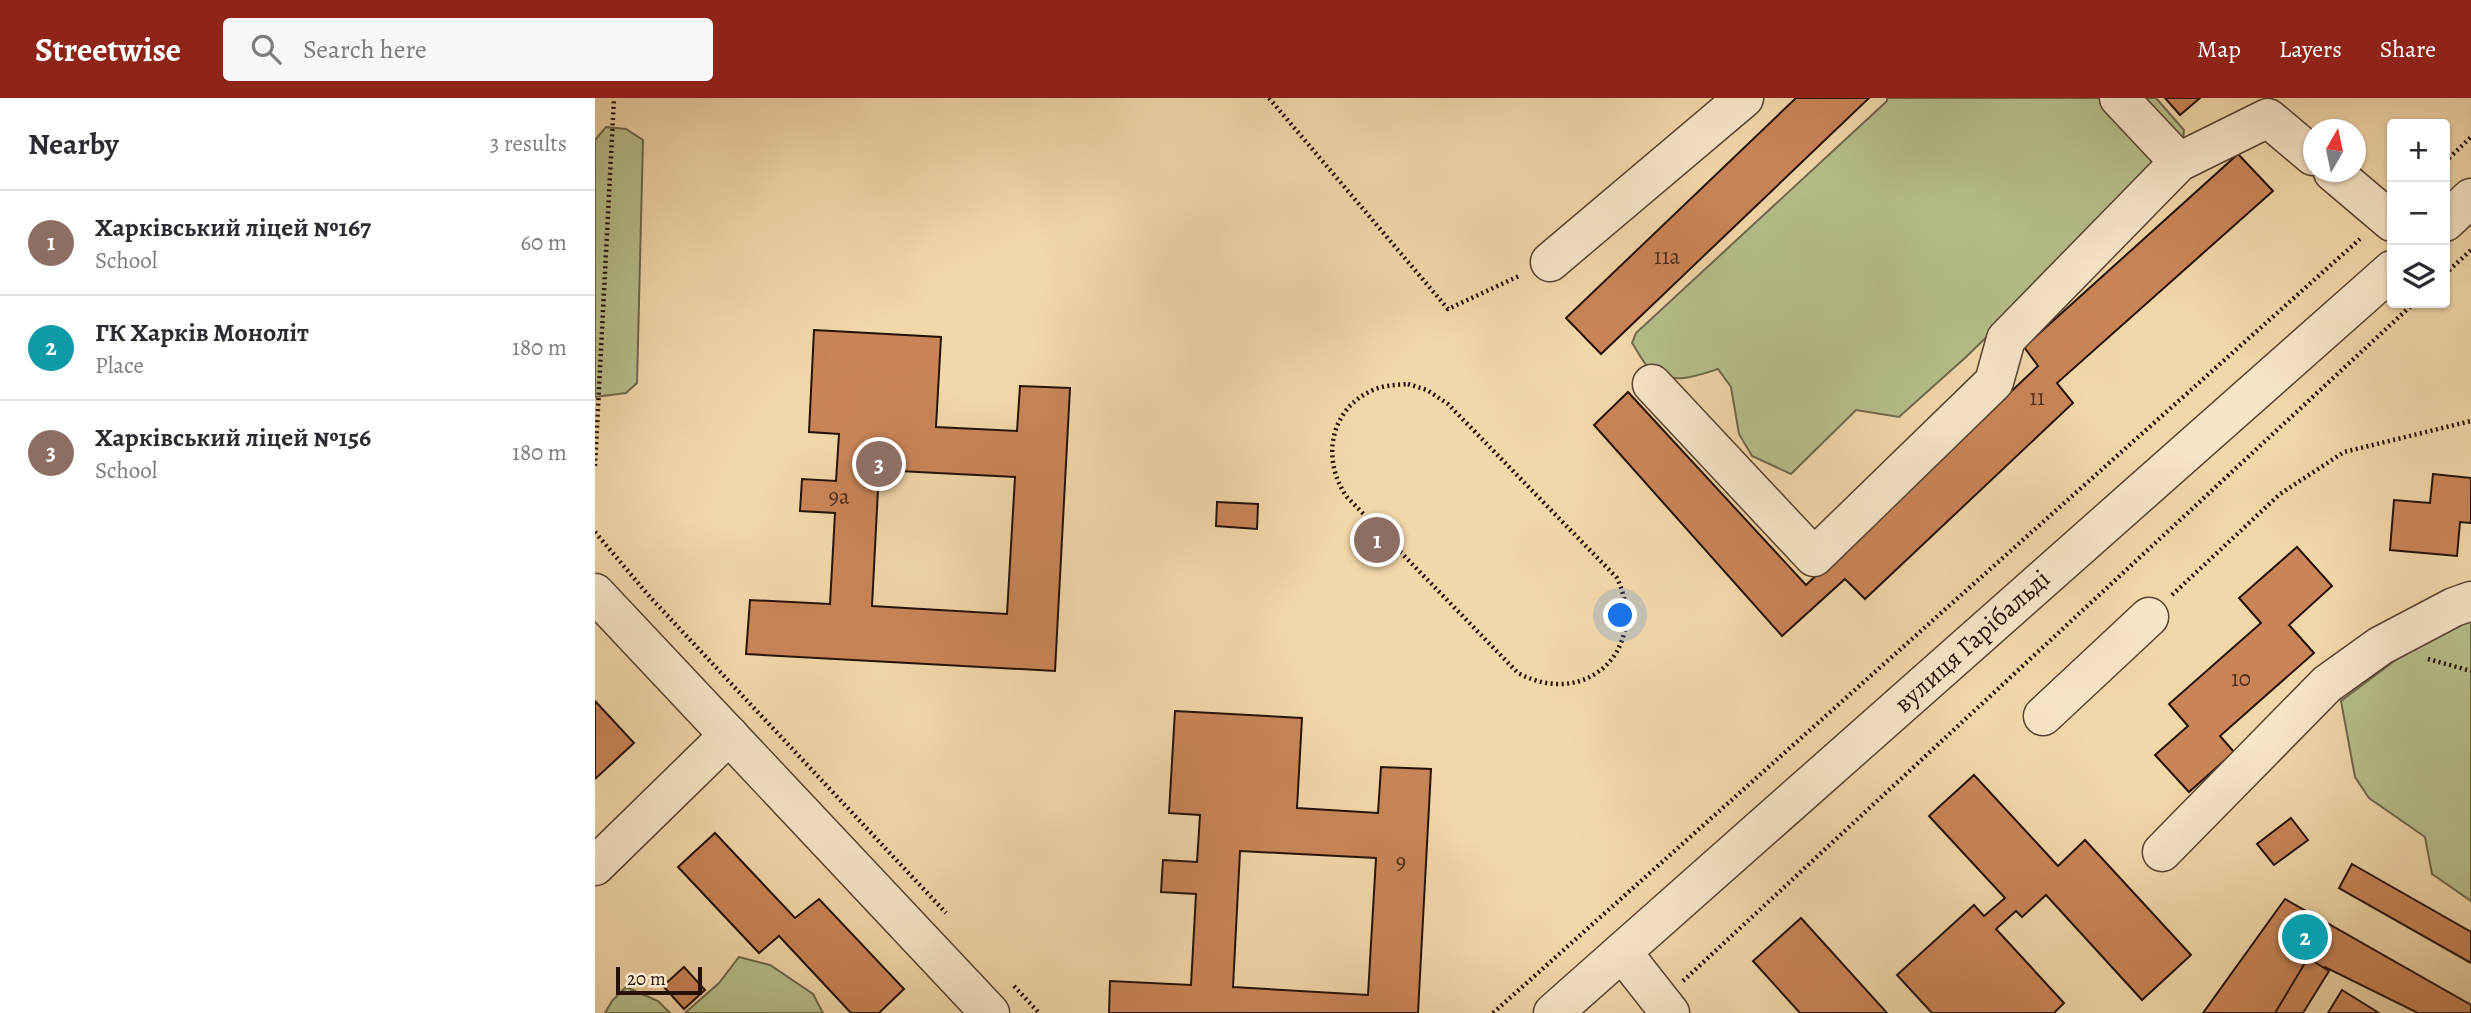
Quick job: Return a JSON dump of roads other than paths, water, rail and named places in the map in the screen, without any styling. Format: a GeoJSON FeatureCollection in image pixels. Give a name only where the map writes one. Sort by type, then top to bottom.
{"type":"FeatureCollection","features":[{"type":"Feature","properties":{"kind":"street"},"geometry":{"type":"LineString","coordinates":[[1550,262],[1744,98]]}},
{"type":"Feature","properties":{"kind":"street"},"geometry":{"type":"LineString","coordinates":[[2119,98],[2179,162]]}},
{"type":"Feature","properties":{"kind":"street"},"geometry":{"type":"LineString","coordinates":[[1652,384],[1814,556],[1994,382],[2006,339],[2179,162],[2268,118],[2303,148]]}},
{"type":"Feature","properties":{"kind":"street"},"geometry":{"type":"LineString","coordinates":[[2345,182],[2387,217]]}},
{"type":"Feature","properties":{"kind":"street"},"geometry":{"type":"LineString","coordinates":[[2450,217],[2471,198]]}},
{"type":"Feature","properties":{"kind":"street","name":"вулиця Гарібальді"},"geometry":{"type":"LineString","coordinates":[[1553,1013],[2387,274]]}},
{"type":"Feature","properties":{"kind":"street"},"geometry":{"type":"LineString","coordinates":[[595,593],[729,735],[1000,998]]}},
{"type":"Feature","properties":{"kind":"street"},"geometry":{"type":"LineString","coordinates":[[2162,852],[2327,684],[2380,646],[2454,607],[2471,601]]}},
{"type":"Feature","properties":{"kind":"street"},"geometry":{"type":"LineString","coordinates":[[2043,716],[2148,617]]}},
{"type":"Feature","properties":{"kind":"street"},"geometry":{"type":"LineString","coordinates":[[595,866],[729,735]]}},
{"type":"Feature","properties":{"kind":"street"},"geometry":{"type":"LineString","coordinates":[[1622,952],[1665,1007]]}},
{"type":"Feature","properties":{"kind":"place","name":"Харківський ліцей №156"},"geometry":{"type":"Point","coordinates":[879,464]}},
{"type":"Feature","properties":{"kind":"place","name":"Харківський ліцей №167"},"geometry":{"type":"Point","coordinates":[1377,540]}},
{"type":"Feature","properties":{"kind":"place","name":"ГК Харків Моноліт"},"geometry":{"type":"Point","coordinates":[2305,937]}}]}
